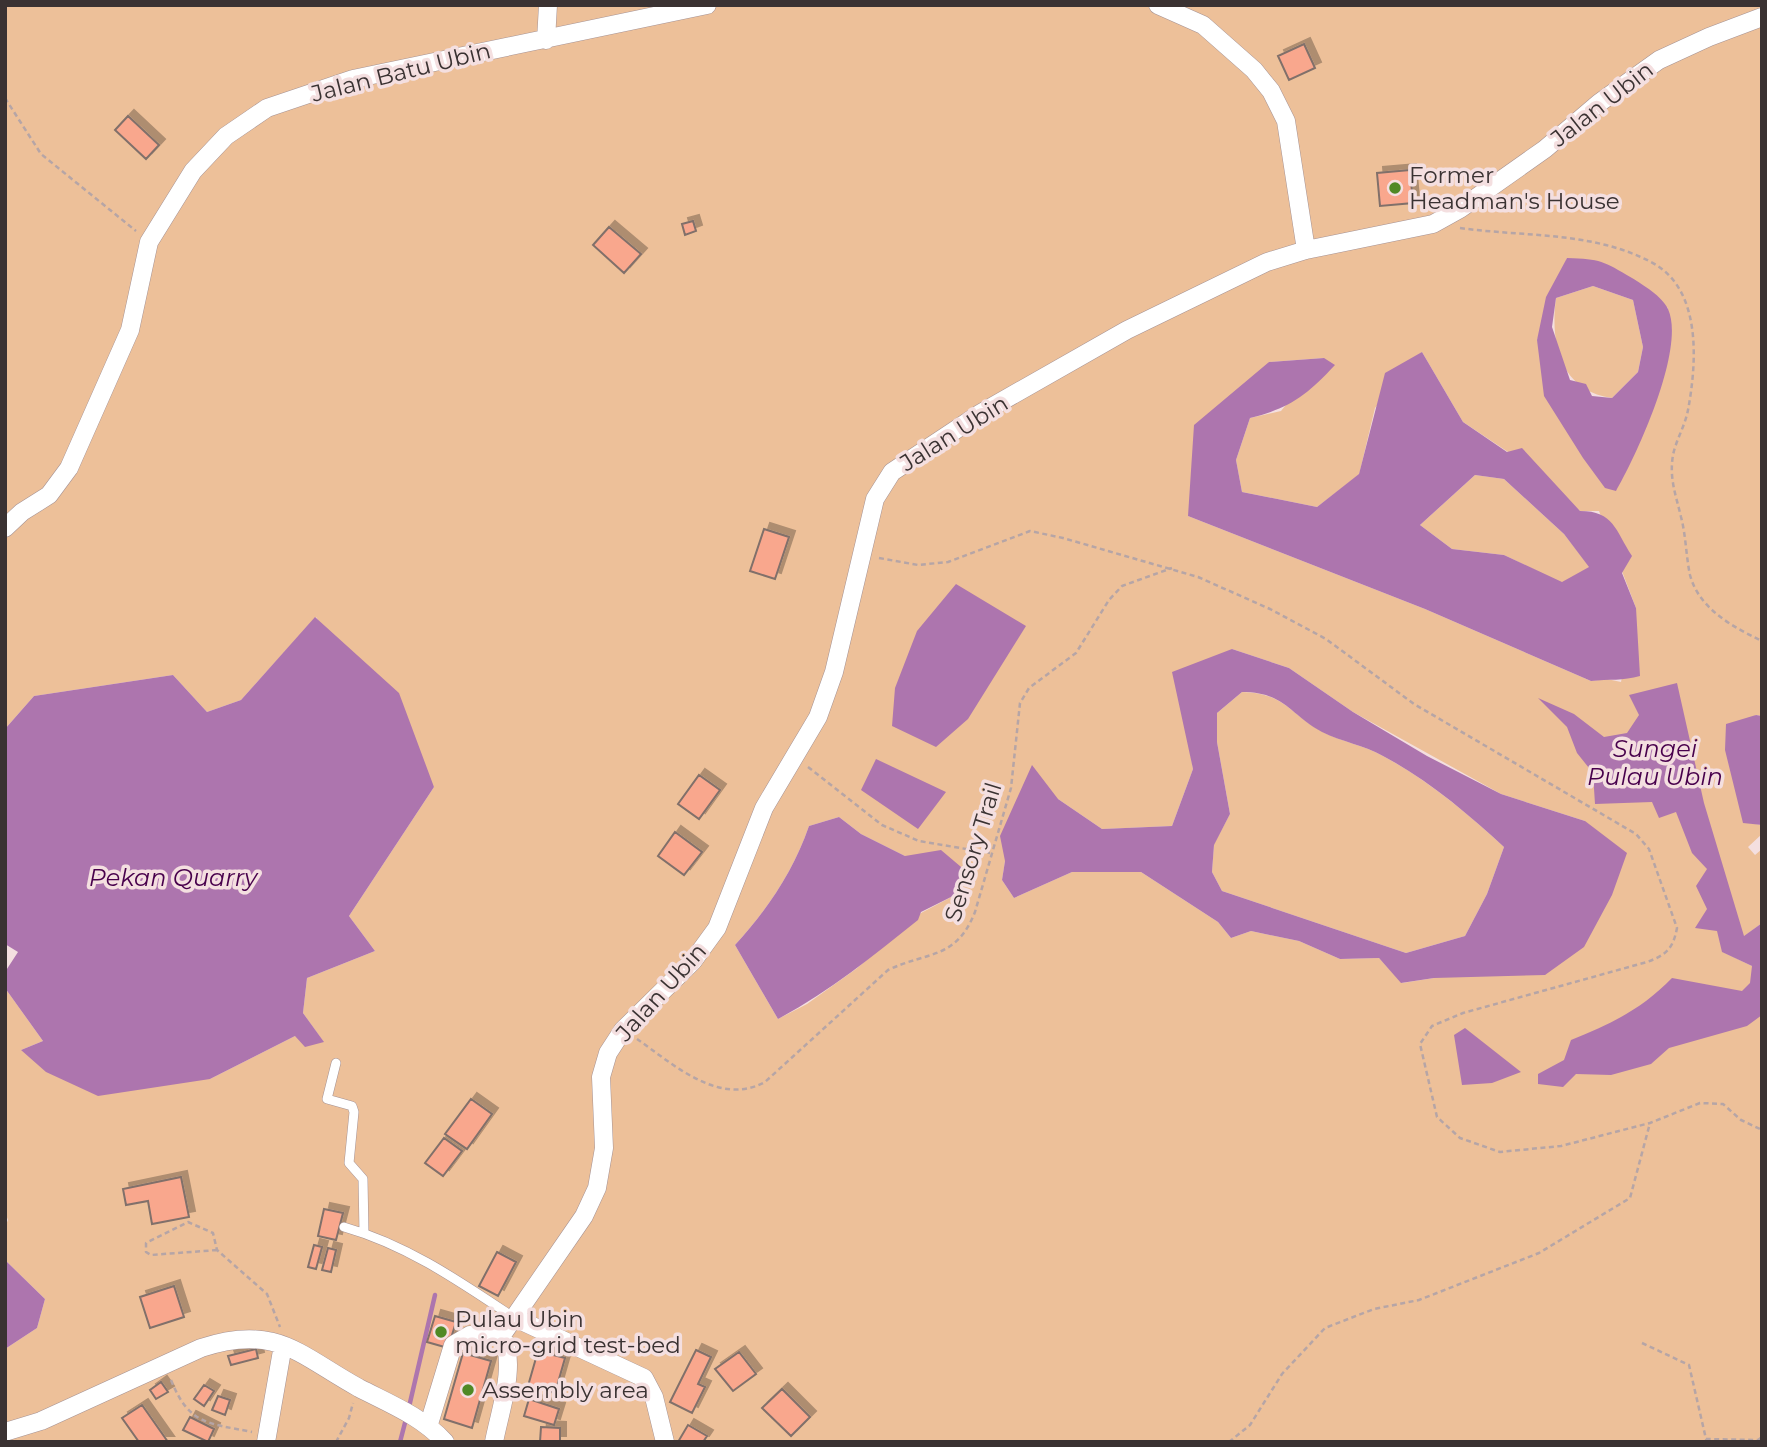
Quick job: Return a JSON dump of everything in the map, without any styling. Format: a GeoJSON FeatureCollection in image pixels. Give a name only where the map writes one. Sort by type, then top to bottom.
{"type":"FeatureCollection","features":[{"type":"Feature","properties":{"kind":"street"},"geometry":{"type":"LineString","coordinates":[[546,40],[548,5]]}},
{"type":"Feature","properties":{"kind":"street","name":"Jalan Batu Ubin"},"geometry":{"type":"LineString","coordinates":[[5,528],[22,512],[50,495],[69,468],[130,330],[149,242],[193,170],[226,136],[267,108],[353,79],[708,5]]}},
{"type":"Feature","properties":{"kind":"street"},"geometry":{"type":"LineString","coordinates":[[1158,5],[1203,25],[1254,70],[1271,91],[1286,121],[1306,250]]}},
{"type":"Feature","properties":{"kind":"street","name":"Jalan Ubin"},"geometry":{"type":"LineString","coordinates":[[502,1335],[584,1216],[597,1188],[604,1148],[601,1077],[608,1053],[623,1030],[693,961],[717,928],[764,807],[818,717],[834,672],[859,555],[875,499],[892,472],[921,450],[1127,330],[1267,262],[1306,250],[1433,224],[1461,209],[1545,149],[1599,103],[1659,60],[1762,17]]}},
{"type":"Feature","properties":{"kind":"street"},"geometry":{"type":"LineString","coordinates":[[513,1317],[644,1378],[654,1396],[665,1442]]}},
{"type":"Feature","properties":{"kind":"street"},"geometry":{"type":"LineString","coordinates":[[429,1424],[453,1345],[470,1335],[502,1335],[507,1345],[508,1370],[494,1442]]}},
{"type":"Feature","properties":{"kind":"street"},"geometry":{"type":"LineString","coordinates":[[5,1432],[41,1421],[156,1367],[224,1340],[258,1338],[302,1351],[357,1387],[429,1424],[445,1442]]}},
{"type":"Feature","properties":{"kind":"street"},"geometry":{"type":"LineString","coordinates":[[267,1439],[283,1345]]}},
{"type":"Feature","properties":{"kind":"lane"},"geometry":{"type":"LineString","coordinates":[[337,1063],[327,1099],[352,1107],[355,1112],[349,1163],[363,1179],[364,1233]]}},
{"type":"Feature","properties":{"kind":"lane"},"geometry":{"type":"LineString","coordinates":[[344,1227],[382,1238],[443,1271],[513,1317]]}},
{"type":"Feature","properties":{"kind":"path"},"geometry":{"type":"LineString","coordinates":[[5,98],[41,154],[149,242]]}},
{"type":"Feature","properties":{"kind":"path"},"geometry":{"type":"LineString","coordinates":[[1433,224],[1507,234],[1564,237],[1606,244],[1650,261],[1666,271],[1682,290],[1693,333],[1693,370],[1688,413],[1673,455],[1671,485],[1681,518],[1691,578],[1713,612],[1729,625],[1762,640]]}},
{"type":"Feature","properties":{"kind":"path"},"geometry":{"type":"LineString","coordinates":[[859,555],[918,565],[948,562],[1030,531],[1172,568],[1270,609],[1326,639],[1414,704],[1603,812],[1636,834],[1649,849],[1677,928],[1675,942],[1666,955],[1463,1013],[1432,1026],[1420,1044],[1437,1117],[1460,1138],[1500,1152],[1561,1146],[1650,1123],[1700,1103],[1723,1104],[1741,1120],[1762,1130]]}},
{"type":"Feature","properties":{"kind":"path","name":"Sensory Trail"},"geometry":{"type":"LineString","coordinates":[[623,1030],[694,1078],[716,1087],[750,1090],[765,1082],[888,970],[908,960],[942,953],[956,945],[968,930],[975,912],[1011,788],[1020,703],[1029,688],[1076,653],[1109,600],[1122,586],[1172,568]]}},
{"type":"Feature","properties":{"kind":"path"},"geometry":{"type":"LineString","coordinates":[[796,755],[825,782],[882,825],[919,841],[992,854]]}},
{"type":"Feature","properties":{"kind":"path"},"geometry":{"type":"LineString","coordinates":[[1229,1442],[1250,1425],[1282,1374],[1325,1328],[1374,1309],[1419,1300],[1539,1253],[1630,1198],[1650,1123]]}},
{"type":"Feature","properties":{"kind":"path"},"geometry":{"type":"LineString","coordinates":[[217,1250],[152,1255],[146,1252],[146,1243],[188,1222],[213,1233],[217,1250],[267,1294],[279,1321],[283,1345]]}},
{"type":"Feature","properties":{"kind":"path"},"geometry":{"type":"LineString","coordinates":[[1642,1343],[1689,1365],[1706,1439],[1758,1440],[1762,1437]]}},
{"type":"Feature","properties":{"kind":"path"},"geometry":{"type":"LineString","coordinates":[[156,1367],[187,1412],[213,1426],[267,1439]]}},
{"type":"Feature","properties":{"kind":"path"},"geometry":{"type":"LineString","coordinates":[[336,1442],[349,1418],[357,1387]]}},
{"type":"Feature","properties":{"kind":"shaded area"},"geometry":{"type":"Polygon","coordinates":[[[5,5],[1762,5],[1762,716],[1755,715],[1743,822],[1762,825],[1762,834],[1748,847],[1755,855],[1762,849],[1762,923],[1723,952],[1752,966],[1762,994],[1762,1442],[5,1442],[5,1349],[37,1328],[45,1299],[5,1260],[5,1227],[8,1220],[5,1212],[5,988],[43,1041],[21,1050],[210,1079],[295,1036],[323,1041],[303,1013],[307,978],[375,951],[349,916],[434,787],[316,617],[241,700],[207,712],[173,675],[34,696],[5,729],[5,5]],[[1567,258],[1537,340],[1605,487],[1668,308],[1567,258]],[[1422,352],[1375,408],[1359,475],[1317,507],[1242,492],[1236,460],[1250,418],[1281,411],[1324,358],[1269,362],[1188,516],[1425,609],[1591,681],[1607,679],[1621,682],[1636,608],[1599,511],[1580,511],[1508,452],[1463,422],[1422,352]],[[1232,649],[1185,722],[1193,769],[1172,826],[1102,829],[1058,799],[1005,861],[1002,880],[1014,898],[1072,872],[1141,872],[1218,922],[1231,938],[1251,931],[1299,941],[1340,959],[1379,958],[1402,983],[1434,978],[1585,821],[1501,794],[1353,712],[1289,668],[1232,649]],[[839,817],[809,826],[778,890],[735,945],[778,1019],[807,1004],[856,969],[921,913],[957,894],[905,856],[861,834],[839,817]]]}},
{"type":"Feature","properties":{"kind":"shaded area"},"geometry":{"type":"Polygon","coordinates":[[[1593,286],[1633,300],[1643,347],[1638,372],[1612,398],[1594,394],[1580,386],[1562,362],[1557,348],[1556,298],[1593,286]]]}},
{"type":"Feature","properties":{"kind":"shaded area"},"geometry":{"type":"Polygon","coordinates":[[[1475,475],[1504,479],[1564,534],[1590,567],[1562,583],[1504,555],[1452,549],[1420,525],[1475,475]]]}},
{"type":"Feature","properties":{"kind":"shaded area"},"geometry":{"type":"Polygon","coordinates":[[[1242,692],[1269,696],[1323,732],[1376,752],[1400,765],[1446,798],[1504,847],[1487,894],[1465,936],[1406,953],[1222,891],[1212,872],[1214,844],[1230,814],[1217,742],[1217,713],[1242,692]]]}},
{"type":"Feature","properties":{"kind":"water"},"geometry":{"type":"Polygon","coordinates":[[[1567,258],[1587,259],[1608,264],[1647,287],[1668,309],[1672,327],[1665,374],[1636,453],[1616,491],[1605,488],[1544,396],[1537,340],[1546,297],[1567,258]],[[1593,286],[1556,298],[1552,327],[1570,380],[1586,384],[1592,396],[1612,398],[1638,372],[1643,347],[1633,300],[1593,286]]]}},
{"type":"Feature","properties":{"kind":"water"},"geometry":{"type":"Polygon","coordinates":[[[1422,352],[1463,422],[1507,452],[1522,448],[1580,511],[1600,514],[1607,518],[1632,556],[1622,573],[1636,608],[1640,676],[1591,681],[1425,609],[1188,516],[1194,425],[1269,362],[1324,358],[1335,365],[1297,399],[1276,410],[1250,418],[1236,460],[1242,492],[1317,507],[1359,474],[1385,373],[1422,352]],[[1475,475],[1420,525],[1452,549],[1504,555],[1562,582],[1589,567],[1564,534],[1504,479],[1475,475]]]}},
{"type":"Feature","properties":{"kind":"water"},"geometry":{"type":"Polygon","coordinates":[[[956,584],[1026,626],[968,719],[936,747],[892,726],[895,688],[917,631],[956,584]]]}},
{"type":"Feature","properties":{"kind":"water","name":"Pekan Quarry"},"geometry":{"type":"Polygon","coordinates":[[[315,617],[399,693],[434,787],[349,916],[375,951],[307,978],[303,1013],[324,1042],[305,1047],[295,1036],[210,1079],[98,1096],[46,1072],[21,1050],[43,1041],[5,988],[5,972],[18,952],[5,944],[5,729],[34,696],[173,675],[207,712],[241,700],[315,617]]]}},
{"type":"Feature","properties":{"kind":"water"},"geometry":{"type":"Polygon","coordinates":[[[1232,649],[1289,668],[1353,712],[1427,756],[1501,794],[1585,821],[1627,853],[1612,895],[1584,947],[1545,975],[1434,978],[1401,983],[1379,958],[1340,959],[1299,941],[1251,931],[1231,938],[1218,922],[1141,872],[1072,872],[1014,898],[1002,880],[1005,861],[1000,836],[1032,765],[1058,799],[1102,829],[1172,826],[1193,769],[1172,672],[1232,649]],[[1242,692],[1217,713],[1217,742],[1230,814],[1214,845],[1212,872],[1222,891],[1406,953],[1465,936],[1487,894],[1504,847],[1446,797],[1399,765],[1376,752],[1322,732],[1278,700],[1242,692]]]}},
{"type":"Feature","properties":{"kind":"water","name":"Sungei Pulau Ubin"},"geometry":{"type":"Polygon","coordinates":[[[1677,683],[1704,803],[1744,936],[1762,923],[1762,1015],[1747,1026],[1669,1048],[1651,1064],[1611,1075],[1576,1074],[1563,1087],[1538,1084],[1538,1074],[1564,1060],[1571,1040],[1625,1015],[1649,999],[1672,978],[1742,991],[1750,983],[1752,966],[1722,952],[1717,931],[1695,928],[1707,909],[1696,886],[1707,869],[1692,853],[1676,812],[1659,818],[1652,802],[1595,804],[1593,773],[1577,753],[1567,727],[1538,698],[1574,714],[1604,737],[1627,733],[1639,715],[1629,695],[1677,683]]]}},
{"type":"Feature","properties":{"kind":"water"},"geometry":{"type":"Polygon","coordinates":[[[1756,715],[1762,716],[1762,825],[1743,823],[1725,750],[1726,724],[1756,715]]]}},
{"type":"Feature","properties":{"kind":"water"},"geometry":{"type":"Polygon","coordinates":[[[876,759],[946,792],[918,829],[861,790],[876,759]]]}},
{"type":"Feature","properties":{"kind":"water"},"geometry":{"type":"Polygon","coordinates":[[[839,817],[861,834],[905,856],[941,850],[967,872],[957,894],[921,912],[918,920],[850,973],[778,1019],[735,945],[778,890],[809,826],[839,817]]]}},
{"type":"Feature","properties":{"kind":"water"},"geometry":{"type":"Polygon","coordinates":[[[1465,1028],[1521,1072],[1492,1083],[1462,1085],[1454,1035],[1465,1028]]]}},
{"type":"Feature","properties":{"kind":"water"},"geometry":{"type":"Polygon","coordinates":[[[5,1260],[45,1299],[37,1328],[5,1349],[5,1260]]]}},
{"type":"Feature","properties":{"kind":"building"},"geometry":{"type":"Polygon","coordinates":[[[1304,44],[1315,68],[1289,80],[1278,56],[1304,44]]]}},
{"type":"Feature","properties":{"kind":"building"},"geometry":{"type":"Polygon","coordinates":[[[128,116],[159,145],[146,159],[115,130],[128,116]]]}},
{"type":"Feature","properties":{"kind":"building","name":"Former Headman's House"},"geometry":{"type":"Polygon","coordinates":[[[1410,170],[1413,203],[1380,206],[1377,173],[1410,170]]]}},
{"type":"Feature","properties":{"kind":"building"},"geometry":{"type":"Polygon","coordinates":[[[693,221],[696,231],[685,235],[682,224],[693,221]]]}},
{"type":"Feature","properties":{"kind":"building"},"geometry":{"type":"Polygon","coordinates":[[[609,227],[641,254],[624,273],[593,245],[609,227]]]}},
{"type":"Feature","properties":{"kind":"building"},"geometry":{"type":"Polygon","coordinates":[[[764,529],[789,537],[775,579],[750,571],[764,529]]]}},
{"type":"Feature","properties":{"kind":"building"},"geometry":{"type":"Polygon","coordinates":[[[699,775],[720,790],[699,819],[678,804],[699,775]]]}},
{"type":"Feature","properties":{"kind":"building"},"geometry":{"type":"Polygon","coordinates":[[[675,832],[702,852],[684,875],[658,856],[675,832]]]}},
{"type":"Feature","properties":{"kind":"building"},"geometry":{"type":"Polygon","coordinates":[[[471,1099],[492,1114],[467,1149],[445,1134],[471,1099]]]}},
{"type":"Feature","properties":{"kind":"building"},"geometry":{"type":"Polygon","coordinates":[[[444,1138],[462,1151],[443,1176],[425,1163],[444,1138]]]}},
{"type":"Feature","properties":{"kind":"building"},"geometry":{"type":"Polygon","coordinates":[[[181,1177],[189,1217],[152,1224],[148,1201],[126,1205],[123,1189],[181,1177]]]}},
{"type":"Feature","properties":{"kind":"building"},"geometry":{"type":"Polygon","coordinates":[[[324,1209],[343,1213],[336,1240],[318,1236],[324,1209]]]}},
{"type":"Feature","properties":{"kind":"building"},"geometry":{"type":"Polygon","coordinates":[[[314,1245],[322,1247],[316,1269],[308,1267],[314,1245]]]}},
{"type":"Feature","properties":{"kind":"building"},"geometry":{"type":"Polygon","coordinates":[[[328,1248],[336,1250],[331,1272],[322,1270],[328,1248]]]}},
{"type":"Feature","properties":{"kind":"building"},"geometry":{"type":"Polygon","coordinates":[[[497,1252],[516,1262],[498,1296],[479,1286],[497,1252]]]}},
{"type":"Feature","properties":{"kind":"building"},"geometry":{"type":"Polygon","coordinates":[[[174,1286],[184,1317],[150,1328],[140,1297],[174,1286]]]}},
{"type":"Feature","properties":{"kind":"building","name":"Pulau Ubin micro-grid test-bed"},"geometry":{"type":"Polygon","coordinates":[[[435,1316],[456,1322],[448,1348],[427,1342],[435,1316]]]}},
{"type":"Feature","properties":{"kind":"building"},"geometry":{"type":"Polygon","coordinates":[[[256,1349],[258,1358],[231,1365],[228,1356],[256,1349]]]}},
{"type":"Feature","properties":{"kind":"building"},"geometry":{"type":"Polygon","coordinates":[[[696,1350],[711,1357],[698,1384],[705,1387],[692,1413],[670,1402],[696,1350]]]}},
{"type":"Feature","properties":{"kind":"building"},"geometry":{"type":"Polygon","coordinates":[[[538,1351],[565,1358],[555,1393],[528,1386],[538,1351]]]}},
{"type":"Feature","properties":{"kind":"building"},"geometry":{"type":"Polygon","coordinates":[[[739,1352],[756,1374],[733,1391],[715,1369],[739,1352]]]}},
{"type":"Feature","properties":{"kind":"building","name":"Assembly area"},"geometry":{"type":"Polygon","coordinates":[[[463,1353],[491,1361],[472,1428],[444,1419],[463,1353]]]}},
{"type":"Feature","properties":{"kind":"building"},"geometry":{"type":"Polygon","coordinates":[[[161,1382],[168,1392],[156,1399],[150,1390],[161,1382]]]}},
{"type":"Feature","properties":{"kind":"building"},"geometry":{"type":"Polygon","coordinates":[[[204,1385],[214,1391],[204,1406],[194,1399],[204,1385]]]}},
{"type":"Feature","properties":{"kind":"building"},"geometry":{"type":"Polygon","coordinates":[[[782,1389],[810,1417],[791,1436],[762,1408],[782,1389]]]}},
{"type":"Feature","properties":{"kind":"building"},"geometry":{"type":"Polygon","coordinates":[[[218,1396],[230,1400],[225,1415],[212,1410],[218,1396]]]}},
{"type":"Feature","properties":{"kind":"building"},"geometry":{"type":"Polygon","coordinates":[[[529,1399],[559,1409],[554,1425],[524,1416],[529,1399]]]}},
{"type":"Feature","properties":{"kind":"building"},"geometry":{"type":"Polygon","coordinates":[[[142,1405],[168,1442],[139,1442],[122,1418],[142,1405]]]}},
{"type":"Feature","properties":{"kind":"building"},"geometry":{"type":"Polygon","coordinates":[[[190,1417],[214,1429],[208,1442],[183,1430],[190,1417]]]}},
{"type":"Feature","properties":{"kind":"building"},"geometry":{"type":"Polygon","coordinates":[[[688,1425],[707,1436],[703,1442],[678,1442],[688,1425]]]}},
{"type":"Feature","properties":{"kind":"building"},"geometry":{"type":"Polygon","coordinates":[[[541,1427],[560,1428],[560,1442],[540,1442],[541,1427]]]}},
{"type":"Feature","properties":{"kind":"waterway"},"geometry":{"type":"LineString","coordinates":[[409,1407],[435,1295]]}},
{"type":"Feature","properties":{"kind":"waterway"},"geometry":{"type":"LineString","coordinates":[[400,1442],[406,1419]]}},
{"type":"Feature","properties":{"kind":"place","name":"Former Headman's House"},"geometry":{"type":"Point","coordinates":[1395,188]}},
{"type":"Feature","properties":{"kind":"place","name":"Pulau Ubin micro-grid test-bed"},"geometry":{"type":"Point","coordinates":[441,1332]}},
{"type":"Feature","properties":{"kind":"place","name":"Assembly area"},"geometry":{"type":"Point","coordinates":[468,1390]}}]}
